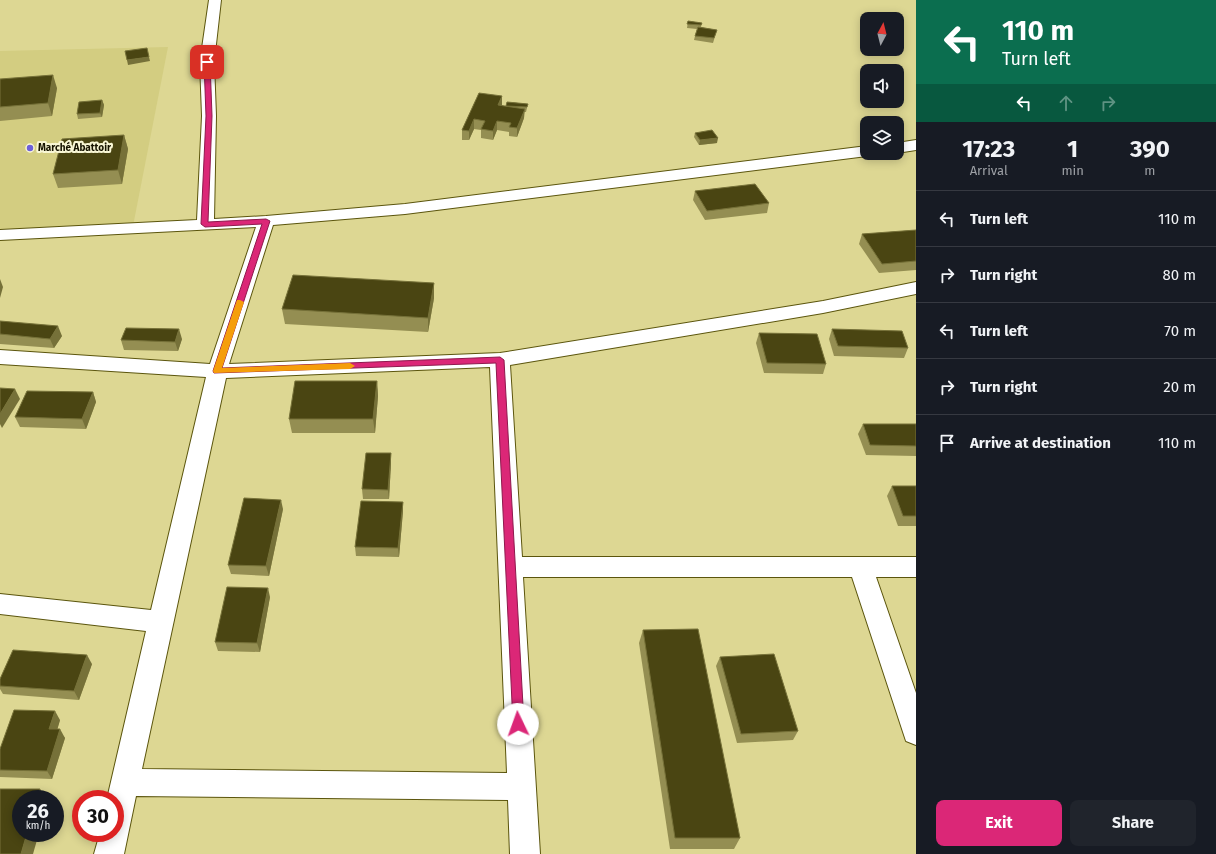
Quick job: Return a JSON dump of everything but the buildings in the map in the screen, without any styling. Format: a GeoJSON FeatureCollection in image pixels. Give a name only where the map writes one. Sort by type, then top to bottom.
{"type":"FeatureCollection","features":[{"type":"Feature","properties":{"kind":"street"},"geometry":{"type":"LineString","coordinates":[[205,224],[209,116],[207,62],[215,0]]}},
{"type":"Feature","properties":{"kind":"street"},"geometry":{"type":"LineString","coordinates":[[904,147],[916,145]]}},
{"type":"Feature","properties":{"kind":"street"},"geometry":{"type":"LineString","coordinates":[[0,235],[266,221],[405,210],[860,152]]}},
{"type":"Feature","properties":{"kind":"street"},"geometry":{"type":"LineString","coordinates":[[123,790],[217,371],[266,221]]}},
{"type":"Feature","properties":{"kind":"street"},"geometry":{"type":"LineString","coordinates":[[0,357],[217,371],[500,360],[823,306],[916,288]]}},
{"type":"Feature","properties":{"kind":"street"},"geometry":{"type":"LineString","coordinates":[[500,360],[525,854]]}},
{"type":"Feature","properties":{"kind":"street"},"geometry":{"type":"LineString","coordinates":[[510,567],[916,567]]}},
{"type":"Feature","properties":{"kind":"street"},"geometry":{"type":"LineString","coordinates":[[861,567],[916,732]]}},
{"type":"Feature","properties":{"kind":"street"},"geometry":{"type":"LineString","coordinates":[[0,604],[161,622]]}},
{"type":"Feature","properties":{"kind":"street"},"geometry":{"type":"LineString","coordinates":[[125,782],[522,787]]}},
{"type":"Feature","properties":{"kind":"street"},"geometry":{"type":"LineString","coordinates":[[109,854],[112,842]]}},
{"type":"Feature","properties":{"kind":"shaded area"},"geometry":{"type":"Polygon","coordinates":[[[168,47],[133,226],[0,231],[0,51],[168,47]]]}},
{"type":"Feature","properties":{"kind":"slow traffic"},"geometry":{"type":"LineString","coordinates":[[240,302],[217,371],[350,366]]}},
{"type":"Feature","properties":{"kind":"place","name":"Marché Abattoir"},"geometry":{"type":"Point","coordinates":[30,148]}},
{"type":"Feature","properties":{"kind":"route"},"geometry":{"type":"LineString","coordinates":[[207,62],[209,116],[205,224],[266,221],[217,371],[500,360],[518,724]]}}]}
